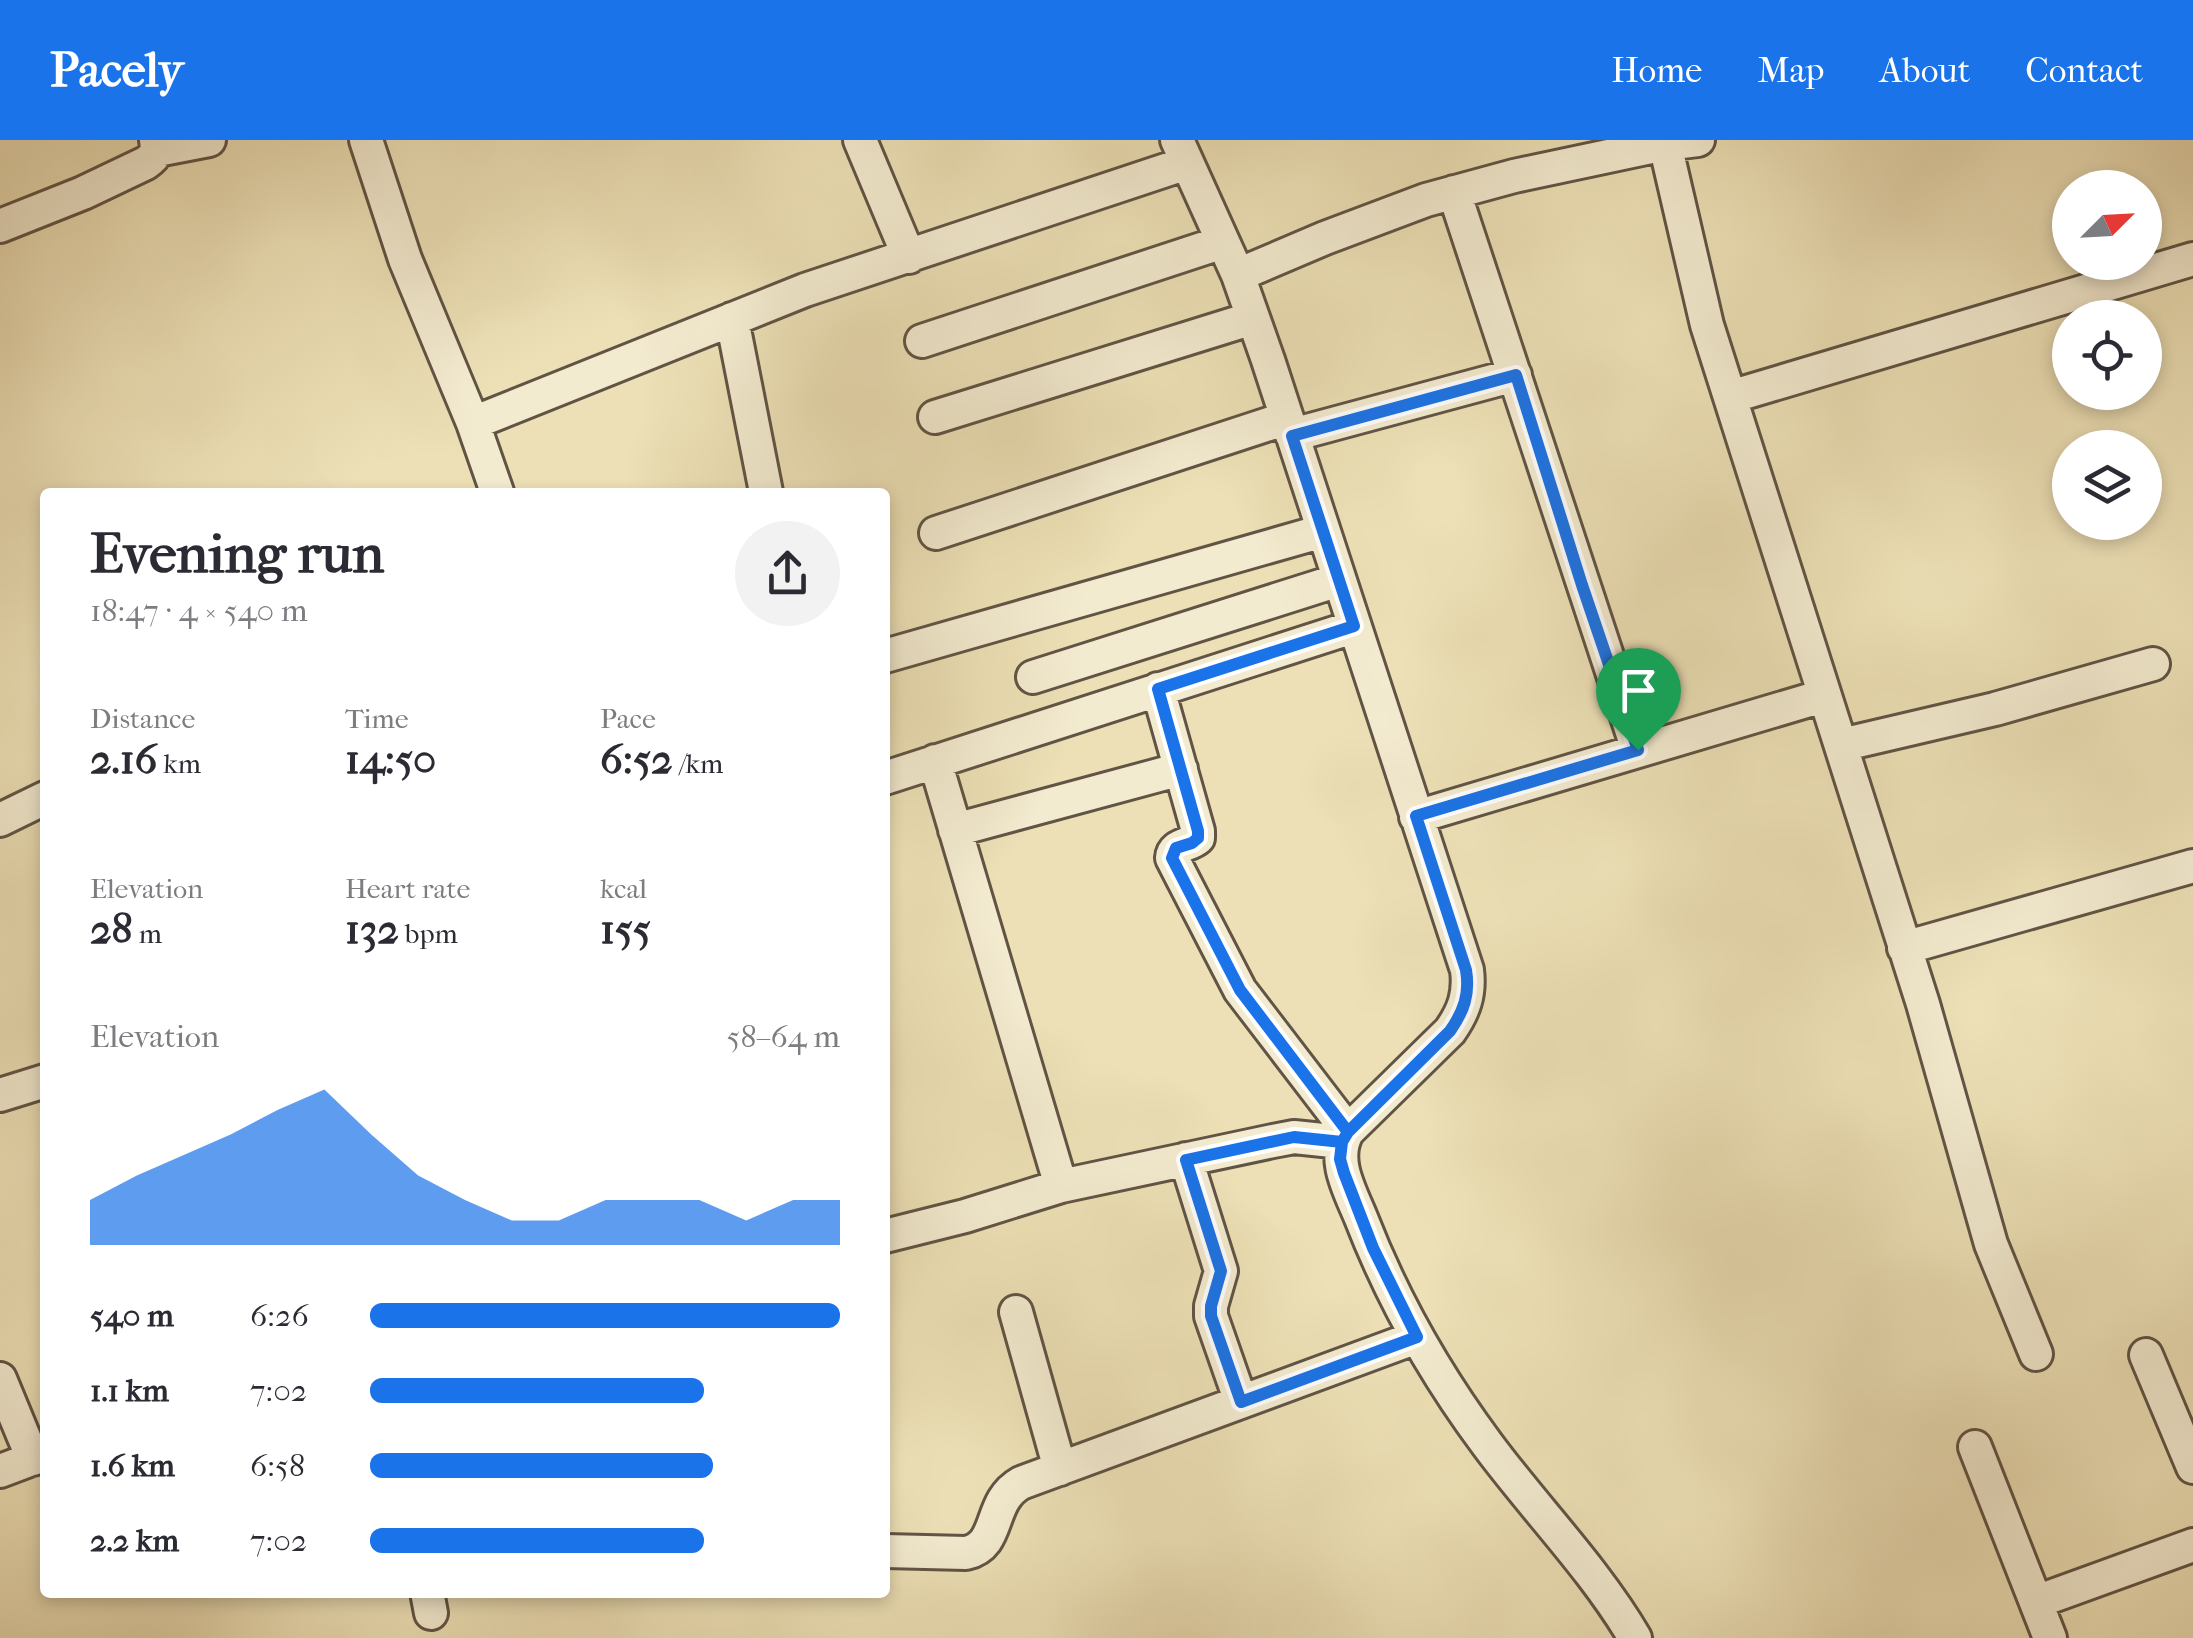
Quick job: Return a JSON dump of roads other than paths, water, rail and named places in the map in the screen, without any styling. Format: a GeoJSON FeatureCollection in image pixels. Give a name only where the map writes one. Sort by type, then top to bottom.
{"type":"FeatureCollection","features":[{"type":"Feature","properties":{"kind":"street"},"geometry":{"type":"LineString","coordinates":[[0,226],[146,163],[154,158],[157,145],[209,140]]}},
{"type":"Feature","properties":{"kind":"street"},"geometry":{"type":"LineString","coordinates":[[366,140],[405,260],[473,423],[495,488]]}},
{"type":"Feature","properties":{"kind":"street"},"geometry":{"type":"LineString","coordinates":[[860,140],[909,257]]}},
{"type":"Feature","properties":{"kind":"street"},"geometry":{"type":"LineString","coordinates":[[1238,275],[1426,200],[1514,176],[1698,140]]}},
{"type":"Feature","properties":{"kind":"street"},"geometry":{"type":"LineString","coordinates":[[1664,144],[1707,325],[1904,948],[1991,1244],[2036,1354]]}},
{"type":"Feature","properties":{"kind":"street"},"geometry":{"type":"LineString","coordinates":[[473,423],[805,290],[909,257],[1182,152],[1238,275],[1468,982],[1461,1015],[1450,1031],[1345,1137],[1340,1159],[1344,1173],[1373,1248],[1417,1337],[1486,1442],[1610,1601],[1625,1636]]}},
{"type":"Feature","properties":{"kind":"street"},"geometry":{"type":"LineString","coordinates":[[1454,192],[1638,750]]}},
{"type":"Feature","properties":{"kind":"street"},"geometry":{"type":"LineString","coordinates":[[922,341],[1223,242]]}},
{"type":"Feature","properties":{"kind":"street"},"geometry":{"type":"LineString","coordinates":[[1730,398],[2193,259]]}},
{"type":"Feature","properties":{"kind":"street"},"geometry":{"type":"LineString","coordinates":[[935,418],[1252,318]]}},
{"type":"Feature","properties":{"kind":"street"},"geometry":{"type":"LineString","coordinates":[[732,319],[765,488]]}},
{"type":"Feature","properties":{"kind":"street"},"geometry":{"type":"LineString","coordinates":[[936,533],[1289,427],[1516,375]]}},
{"type":"Feature","properties":{"kind":"street"},"geometry":{"type":"LineString","coordinates":[[890,655],[1323,531]]}},
{"type":"Feature","properties":{"kind":"street"},"geometry":{"type":"LineString","coordinates":[[1032,677],[1339,580]]}},
{"type":"Feature","properties":{"kind":"street"},"geometry":{"type":"LineString","coordinates":[[890,776],[1354,626]]}},
{"type":"Feature","properties":{"kind":"street"},"geometry":{"type":"LineString","coordinates":[[1840,744],[1995,709],[2154,664]]}},
{"type":"Feature","properties":{"kind":"street"},"geometry":{"type":"LineString","coordinates":[[1158,689],[1198,831],[1198,838],[1176,848],[1172,858],[1240,990],[1345,1137]]}},
{"type":"Feature","properties":{"kind":"street"},"geometry":{"type":"LineString","coordinates":[[1416,816],[1824,696]]}},
{"type":"Feature","properties":{"kind":"street"},"geometry":{"type":"LineString","coordinates":[[934,761],[1061,1186]]}},
{"type":"Feature","properties":{"kind":"street"},"geometry":{"type":"LineString","coordinates":[[955,830],[1181,769]]}},
{"type":"Feature","properties":{"kind":"street"},"geometry":{"type":"LineString","coordinates":[[0,820],[40,800]]}},
{"type":"Feature","properties":{"kind":"street"},"geometry":{"type":"LineString","coordinates":[[1904,948],[2193,866]]}},
{"type":"Feature","properties":{"kind":"street"},"geometry":{"type":"LineString","coordinates":[[0,1096],[40,1083]]}},
{"type":"Feature","properties":{"kind":"street"},"geometry":{"type":"LineString","coordinates":[[890,1235],[1061,1186],[1294,1137],[1345,1137]]}},
{"type":"Feature","properties":{"kind":"street"},"geometry":{"type":"LineString","coordinates":[[1186,1160],[1221,1271],[1211,1316],[1241,1402]]}},
{"type":"Feature","properties":{"kind":"street"},"geometry":{"type":"LineString","coordinates":[[1016,1312],[1060,1469]]}},
{"type":"Feature","properties":{"kind":"street"},"geometry":{"type":"LineString","coordinates":[[890,1551],[966,1554],[978,1550],[987,1541],[1000,1502],[1009,1490],[1417,1337]]}},
{"type":"Feature","properties":{"kind":"street"},"geometry":{"type":"LineString","coordinates":[[2146,1355],[2193,1468]]}},
{"type":"Feature","properties":{"kind":"street"},"geometry":{"type":"LineString","coordinates":[[0,1379],[39,1456],[0,1471]]}},
{"type":"Feature","properties":{"kind":"street"},"geometry":{"type":"LineString","coordinates":[[1975,1448],[2050,1638]]}},
{"type":"Feature","properties":{"kind":"street"},"geometry":{"type":"LineString","coordinates":[[2036,1602],[2193,1545]]}}]}
